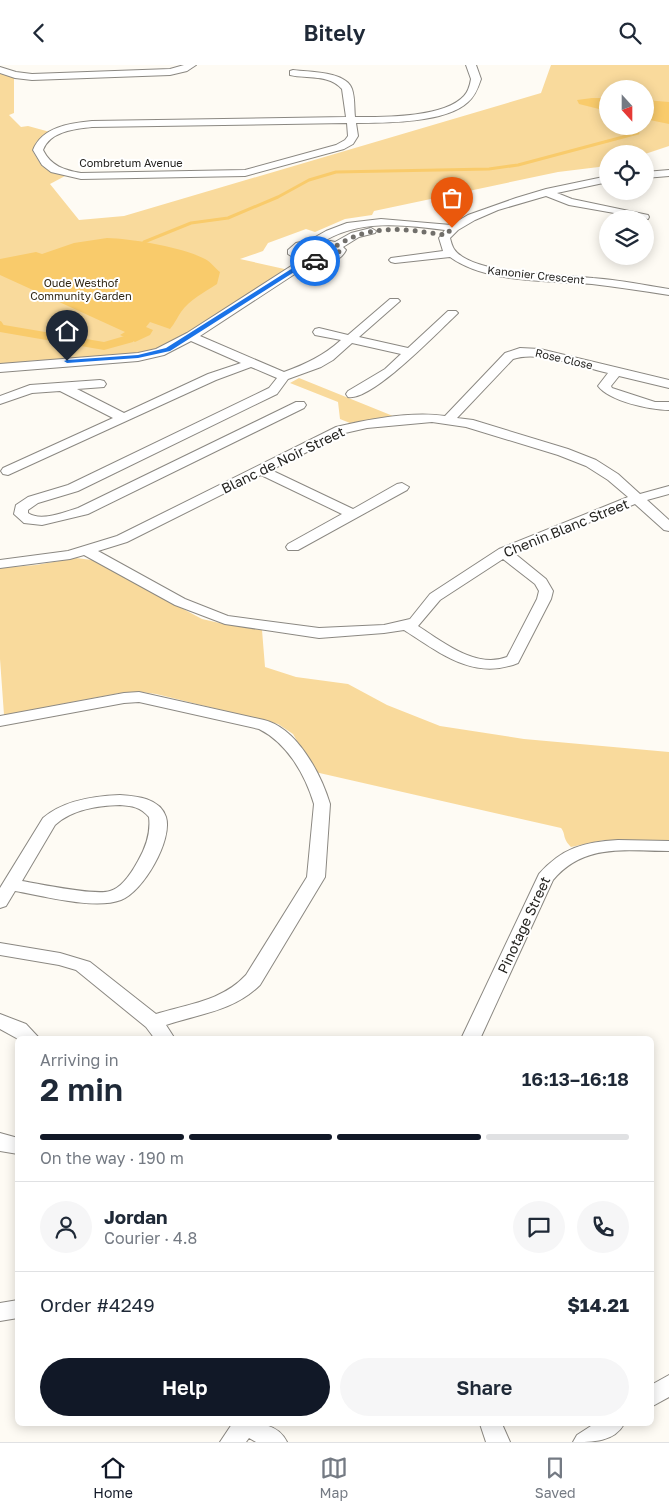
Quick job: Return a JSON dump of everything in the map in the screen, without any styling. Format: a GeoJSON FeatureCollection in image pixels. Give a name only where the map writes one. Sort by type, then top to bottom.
{"type":"FeatureCollection","features":[{"type":"Feature","properties":{"kind":"street"},"geometry":{"type":"LineString","coordinates":[[0,70],[15,75],[32,77],[170,72],[184,69],[190,65]]}},
{"type":"Feature","properties":{"kind":"street","name":"Combretum Avenue"},"geometry":{"type":"LineString","coordinates":[[351,119],[353,136],[345,145],[260,171],[236,174],[81,176],[50,168],[44,163],[38,150],[41,141],[56,132],[95,123],[410,118],[439,113],[465,101],[471,95],[476,79],[471,65]]}},
{"type":"Feature","properties":{"kind":"street"},"geometry":{"type":"LineString","coordinates":[[293,73],[328,77],[344,84],[347,88],[351,119]]}},
{"type":"Feature","properties":{"kind":"street"},"geometry":{"type":"LineString","coordinates":[[654,174],[669,173]]}},
{"type":"Feature","properties":{"kind":"street"},"geometry":{"type":"LineString","coordinates":[[336,246],[355,235],[379,229],[449,232],[490,210],[546,192],[599,181]]}},
{"type":"Feature","properties":{"kind":"street"},"geometry":{"type":"LineString","coordinates":[[546,192],[569,202],[609,210]]}},
{"type":"Feature","properties":{"kind":"street"},"geometry":{"type":"LineString","coordinates":[[314,242],[324,235],[354,224],[374,221],[405,222],[449,232]]}},
{"type":"Feature","properties":{"kind":"street"},"geometry":{"type":"LineString","coordinates":[[395,260],[450,254],[444,243],[449,232]]}},
{"type":"Feature","properties":{"kind":"street"},"geometry":{"type":"LineString","coordinates":[[314,242],[336,246],[340,250],[335,257],[320,261],[297,257],[294,251],[300,245],[314,242]]}},
{"type":"Feature","properties":{"kind":"street","name":"Kanonier Crescent"},"geometry":{"type":"LineString","coordinates":[[450,254],[464,263],[497,273],[593,281],[669,292]]}},
{"type":"Feature","properties":{"kind":"street"},"geometry":{"type":"LineString","coordinates":[[0,368],[146,356],[168,349],[309,260]]}},
{"type":"Feature","properties":{"kind":"street"},"geometry":{"type":"LineString","coordinates":[[300,405],[83,511],[42,521],[29,520],[21,515],[21,508],[28,502],[73,488],[273,391],[284,375],[324,360],[394,301]]}},
{"type":"Feature","properties":{"kind":"street"},"geometry":{"type":"LineString","coordinates":[[352,395],[389,372],[452,313]]}},
{"type":"Feature","properties":{"kind":"street"},"geometry":{"type":"LineString","coordinates":[[319,332],[410,352]]}},
{"type":"Feature","properties":{"kind":"street"},"geometry":{"type":"LineString","coordinates":[[191,336],[251,363],[284,375]]}},
{"type":"Feature","properties":{"kind":"street","name":"Rose Close"},"geometry":{"type":"LineString","coordinates":[[449,419],[509,356],[520,352],[540,353],[669,384]]}},
{"type":"Feature","properties":{"kind":"street"},"geometry":{"type":"LineString","coordinates":[[8,471],[212,377],[251,363]]}},
{"type":"Feature","properties":{"kind":"street","name":"Rose Close"},"geometry":{"type":"LineString","coordinates":[[616,372],[604,386],[608,391],[654,406],[669,406]]}},
{"type":"Feature","properties":{"kind":"street"},"geometry":{"type":"LineString","coordinates":[[0,401],[26,390],[100,385]]}},
{"type":"Feature","properties":{"kind":"street"},"geometry":{"type":"LineString","coordinates":[[62,387],[124,417]]}},
{"type":"Feature","properties":{"kind":"street","name":"Blanc de Noir Street"},"geometry":{"type":"LineString","coordinates":[[0,564],[52,558],[87,551],[138,533],[349,427],[424,419],[449,419],[468,423],[582,459],[607,472],[669,527]]}},
{"type":"Feature","properties":{"kind":"street"},"geometry":{"type":"LineString","coordinates":[[261,470],[353,514]]}},
{"type":"Feature","properties":{"kind":"street"},"geometry":{"type":"LineString","coordinates":[[293,547],[402,487]]}},
{"type":"Feature","properties":{"kind":"street","name":"Chenin Blanc Street"},"geometry":{"type":"LineString","coordinates":[[407,625],[420,617],[435,597],[504,551],[638,499],[669,491]]}},
{"type":"Feature","properties":{"kind":"street"},"geometry":{"type":"LineString","coordinates":[[87,551],[180,602],[225,620],[319,633],[384,629],[407,625],[474,663],[497,666],[513,660],[544,599],[546,591],[541,582],[504,551]]}},
{"type":"Feature","properties":{"kind":"street"},"geometry":{"type":"LineString","coordinates":[[0,721],[124,698],[139,697],[264,725],[275,729],[290,741],[319,795],[322,804],[316,877],[253,980],[244,991],[228,999],[153,1021]]}},
{"type":"Feature","properties":{"kind":"street"},"geometry":{"type":"LineString","coordinates":[[0,902],[10,885],[49,823],[57,814],[63,811],[122,800],[142,803],[157,815],[156,846],[128,887],[119,894],[96,898],[10,885]]}},
{"type":"Feature","properties":{"kind":"street","name":"Pinotage Street"},"geometry":{"type":"LineString","coordinates":[[471,1036],[545,878],[556,864],[572,854],[598,847],[669,846]]}},
{"type":"Feature","properties":{"kind":"street"},"geometry":{"type":"LineString","coordinates":[[0,949],[60,959],[83,966],[153,1021],[164,1036]]}},
{"type":"Feature","properties":{"kind":"street"},"geometry":{"type":"LineString","coordinates":[[0,1021],[19,1029],[27,1036]]}},
{"type":"Feature","properties":{"kind":"street"},"geometry":{"type":"LineString","coordinates":[[0,1141],[15,1145]]}},
{"type":"Feature","properties":{"kind":"street"},"geometry":{"type":"LineString","coordinates":[[0,1312],[15,1310]]}},
{"type":"Feature","properties":{"kind":"street"},"geometry":{"type":"LineString","coordinates":[[654,1395],[669,1385]]}},
{"type":"Feature","properties":{"kind":"street"},"geometry":{"type":"LineString","coordinates":[[232,1442],[245,1426]]}},
{"type":"Feature","properties":{"kind":"street"},"geometry":{"type":"LineString","coordinates":[[250,1426],[275,1442]]}},
{"type":"Feature","properties":{"kind":"street"},"geometry":{"type":"LineString","coordinates":[[492,1426],[498,1442]]}},
{"type":"Feature","properties":{"kind":"street"},"geometry":{"type":"LineString","coordinates":[[585,1442],[609,1426]]}},
{"type":"Feature","properties":{"kind":"green space","name":"Oude Westhof Community Garden"},"geometry":{"type":"Polygon","coordinates":[[[551,65],[669,65],[669,146],[654,151],[654,145],[599,145],[599,167],[558,172],[374,211],[372,215],[345,219],[315,232],[306,229],[268,243],[263,251],[240,259],[289,270],[165,347],[140,354],[29,361],[0,365],[0,73],[14,77],[14,113],[9,115],[21,127],[28,126],[50,132],[36,142],[33,152],[42,166],[65,176],[50,184],[79,220],[124,216],[541,93],[551,65]]]}},
{"type":"Feature","properties":{"kind":"green space"},"geometry":{"type":"Polygon","coordinates":[[[299,378],[398,418],[350,423],[340,419],[338,402],[290,383],[299,378]]]}},
{"type":"Feature","properties":{"kind":"green space"},"geometry":{"type":"Polygon","coordinates":[[[76,558],[92,560],[202,619],[262,630],[265,667],[296,677],[348,684],[387,705],[440,726],[524,739],[669,752],[669,840],[604,840],[571,847],[566,841],[561,828],[315,772],[293,734],[278,724],[156,694],[141,692],[120,693],[4,715],[0,659],[0,568],[36,565],[76,558]]]}},
{"type":"Feature","properties":{"kind":"shaded area"},"geometry":{"type":"Polygon","coordinates":[[[599,98],[599,109],[579,104],[577,100],[599,98]]]}},
{"type":"Feature","properties":{"kind":"shaded area"},"geometry":{"type":"Polygon","coordinates":[[[654,101],[669,102],[669,124],[654,121],[654,101]]]}},
{"type":"Feature","properties":{"kind":"shaded area"},"geometry":{"type":"Polygon","coordinates":[[[107,238],[157,244],[184,251],[207,260],[220,272],[217,284],[188,304],[170,329],[150,322],[146,327],[153,330],[150,335],[135,342],[120,335],[125,332],[0,275],[0,259],[36,252],[42,254],[74,243],[107,238]]]}},
{"type":"Feature","properties":{"kind":"waterway"},"geometry":{"type":"LineString","coordinates":[[144,242],[191,223],[228,218],[278,197],[309,180],[336,172],[489,169],[518,165],[630,135]]}},
{"type":"Feature","properties":{"kind":"waterway"},"geometry":{"type":"LineString","coordinates":[[0,323],[4,329],[0,329]]}},
{"type":"Feature","properties":{"kind":"waterway"},"geometry":{"type":"LineString","coordinates":[[4,329],[104,346],[128,339]]}},
{"type":"Feature","properties":{"kind":"way so far"},"geometry":{"type":"LineString","coordinates":[[315,261],[335,257],[340,253],[336,246],[346,239],[367,231],[398,229],[446,235],[452,228]]}},
{"type":"Feature","properties":{"kind":"route"},"geometry":{"type":"LineString","coordinates":[[67,361],[138,357],[168,349],[309,260],[315,261]]}}]}
